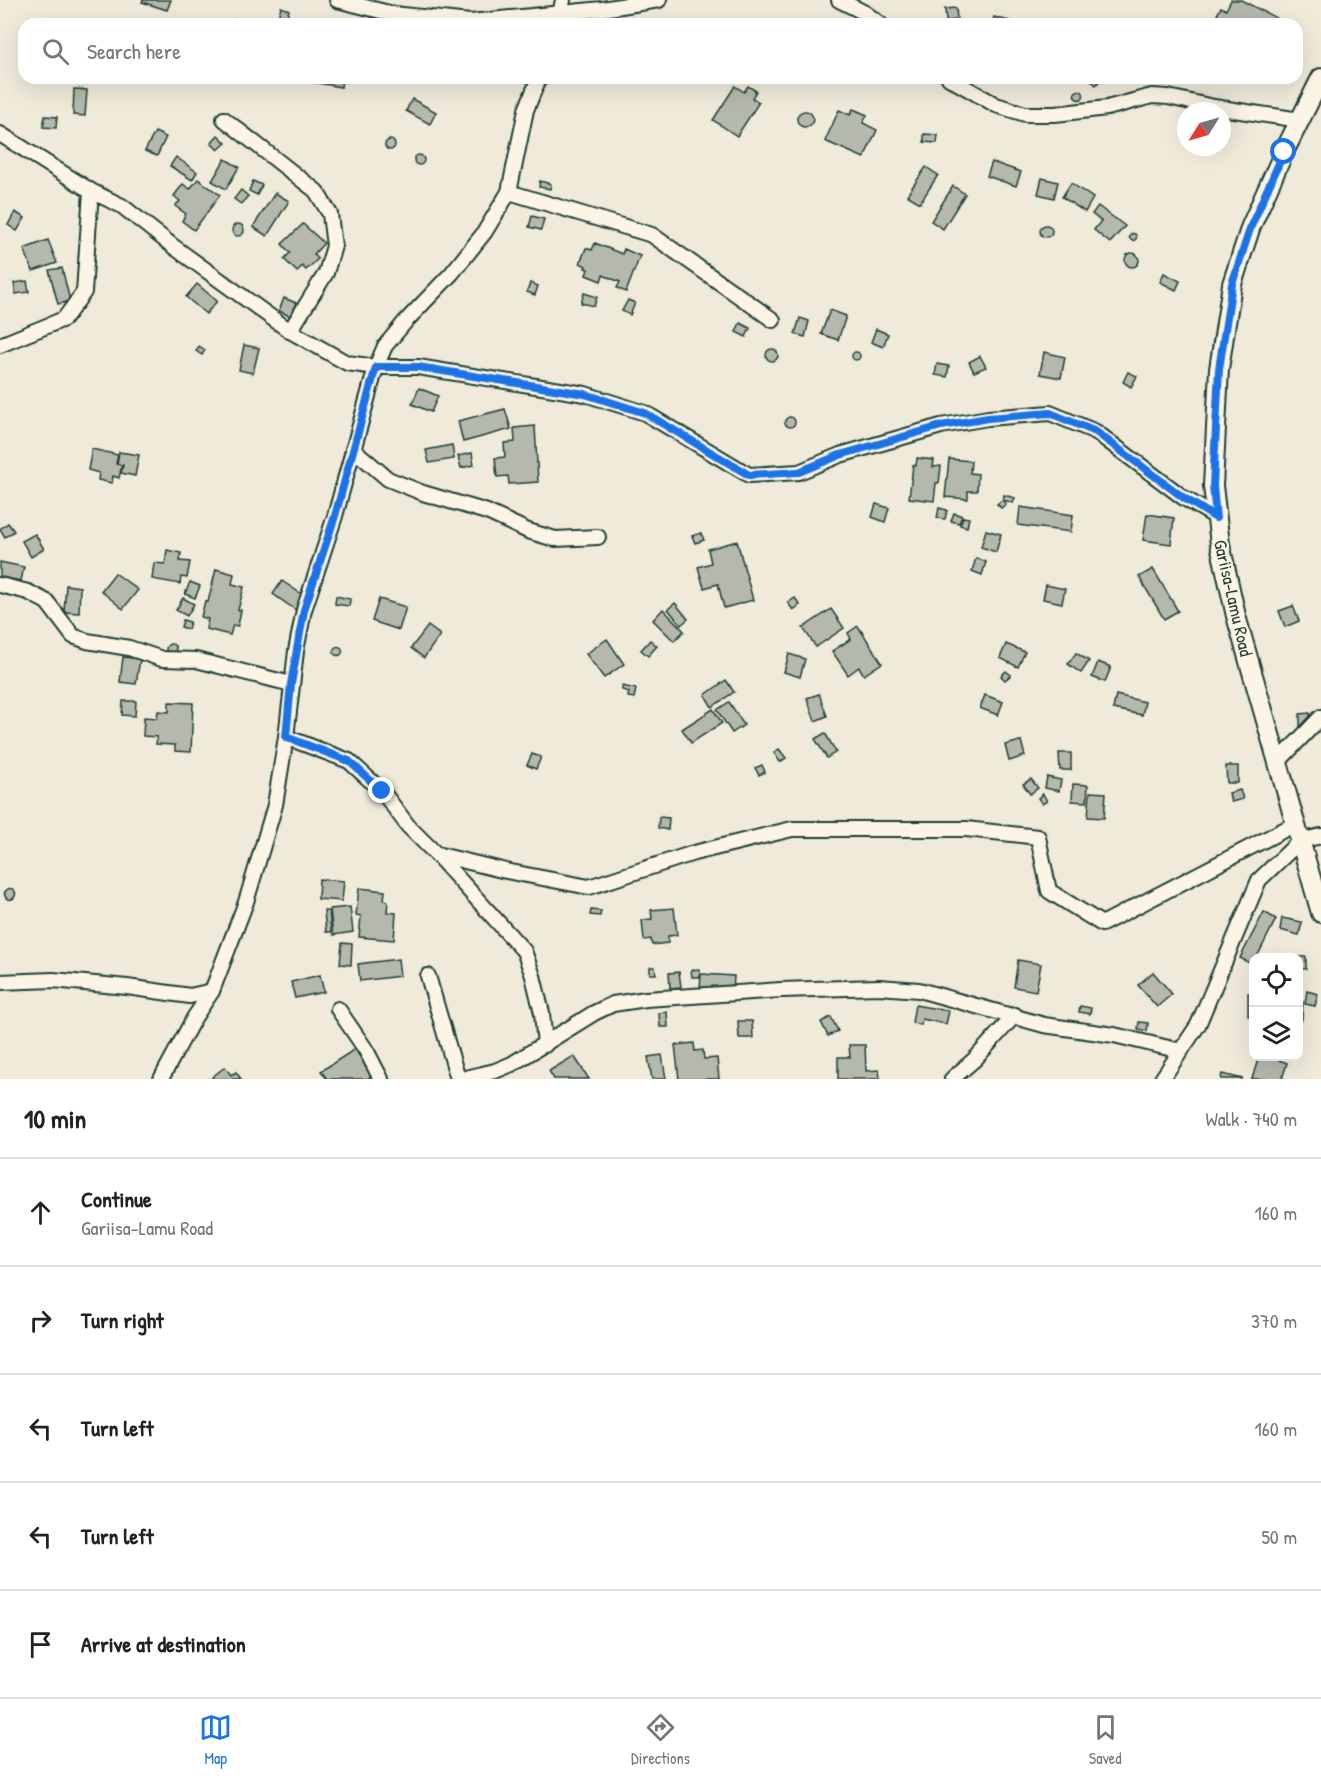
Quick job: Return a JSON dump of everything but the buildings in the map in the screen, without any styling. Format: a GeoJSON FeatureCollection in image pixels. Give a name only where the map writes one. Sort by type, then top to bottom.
{"type":"FeatureCollection","features":[{"type":"Feature","properties":{"kind":"street"},"geometry":{"type":"LineString","coordinates":[[337,0],[393,14],[432,18]]}},
{"type":"Feature","properties":{"kind":"street"},"geometry":{"type":"LineString","coordinates":[[506,18],[659,0]]}},
{"type":"Feature","properties":{"kind":"street"},"geometry":{"type":"LineString","coordinates":[[839,0],[872,18]]}},
{"type":"Feature","properties":{"kind":"street","name":"Gariisa-Lamu Road"},"geometry":{"type":"LineString","coordinates":[[1321,78],[1251,226],[1232,284],[1219,369],[1213,486],[1216,518],[1236,616],[1321,913]]}},
{"type":"Feature","properties":{"kind":"street"},"geometry":{"type":"LineString","coordinates":[[161,1079],[182,1039],[212,991],[246,902],[272,816],[304,610],[335,516],[376,367],[385,346],[452,273],[484,233],[509,192],[526,110],[537,84]]}},
{"type":"Feature","properties":{"kind":"street"},"geometry":{"type":"LineString","coordinates":[[959,84],[996,105],[1025,114],[1055,114],[1107,108],[1152,96],[1300,120]]}},
{"type":"Feature","properties":{"kind":"street"},"geometry":{"type":"LineString","coordinates":[[224,119],[316,191],[330,214],[334,246],[326,273],[290,331]]}},
{"type":"Feature","properties":{"kind":"street"},"geometry":{"type":"LineString","coordinates":[[0,134],[91,191],[122,206],[174,247],[290,331],[347,363],[376,367],[418,367],[585,394],[645,413],[749,475],[799,472],[840,455],[941,426],[988,418],[1050,413],[1096,432],[1184,498],[1216,518]]}},
{"type":"Feature","properties":{"kind":"street"},"geometry":{"type":"LineString","coordinates":[[0,345],[64,319],[84,292],[91,191]]}},
{"type":"Feature","properties":{"kind":"street"},"geometry":{"type":"LineString","coordinates":[[509,192],[652,235],[772,320]]}},
{"type":"Feature","properties":{"kind":"street"},"geometry":{"type":"LineString","coordinates":[[353,448],[388,478],[423,493],[487,512],[528,531],[555,538],[598,537]]}},
{"type":"Feature","properties":{"kind":"street"},"geometry":{"type":"LineString","coordinates":[[0,585],[28,592],[47,602],[73,636],[87,641],[129,648],[162,659],[196,660],[291,684]]}},
{"type":"Feature","properties":{"kind":"street"},"geometry":{"type":"LineString","coordinates":[[1277,763],[1321,717]]}},
{"type":"Feature","properties":{"kind":"street"},"geometry":{"type":"LineString","coordinates":[[286,737],[349,761],[382,791],[408,826],[503,925],[524,951],[533,976],[542,1013],[545,1045]]}},
{"type":"Feature","properties":{"kind":"street"},"geometry":{"type":"LineString","coordinates":[[436,854],[506,872],[589,887],[694,853],[792,829],[966,829],[1038,837],[1049,891],[1102,924],[1297,832],[1321,836]]}},
{"type":"Feature","properties":{"kind":"street"},"geometry":{"type":"LineString","coordinates":[[1162,1079],[1198,1025],[1259,880],[1297,832]]}},
{"type":"Feature","properties":{"kind":"street"},"geometry":{"type":"LineString","coordinates":[[428,976],[460,1079],[495,1071],[512,1064],[594,1013],[613,1004],[646,999],[781,990],[879,987],[919,990],[1015,1015],[1044,1025],[1114,1035],[1181,1051]]}},
{"type":"Feature","properties":{"kind":"street"},"geometry":{"type":"LineString","coordinates":[[0,982],[53,980],[190,996],[212,991]]}},
{"type":"Feature","properties":{"kind":"street"},"geometry":{"type":"LineString","coordinates":[[338,1009],[366,1050],[381,1079]]}},
{"type":"Feature","properties":{"kind":"street"},"geometry":{"type":"LineString","coordinates":[[952,1079],[975,1059],[1015,1015]]}},
{"type":"Feature","properties":{"kind":"route"},"geometry":{"type":"LineString","coordinates":[[382,791],[349,761],[286,737],[291,684],[304,610],[335,516],[376,367],[418,367],[585,394],[645,413],[749,475],[799,472],[840,455],[941,426],[988,418],[1050,413],[1096,432],[1184,498],[1216,518],[1213,486],[1215,427],[1219,369],[1232,284],[1251,226],[1284,152]]}}]}
